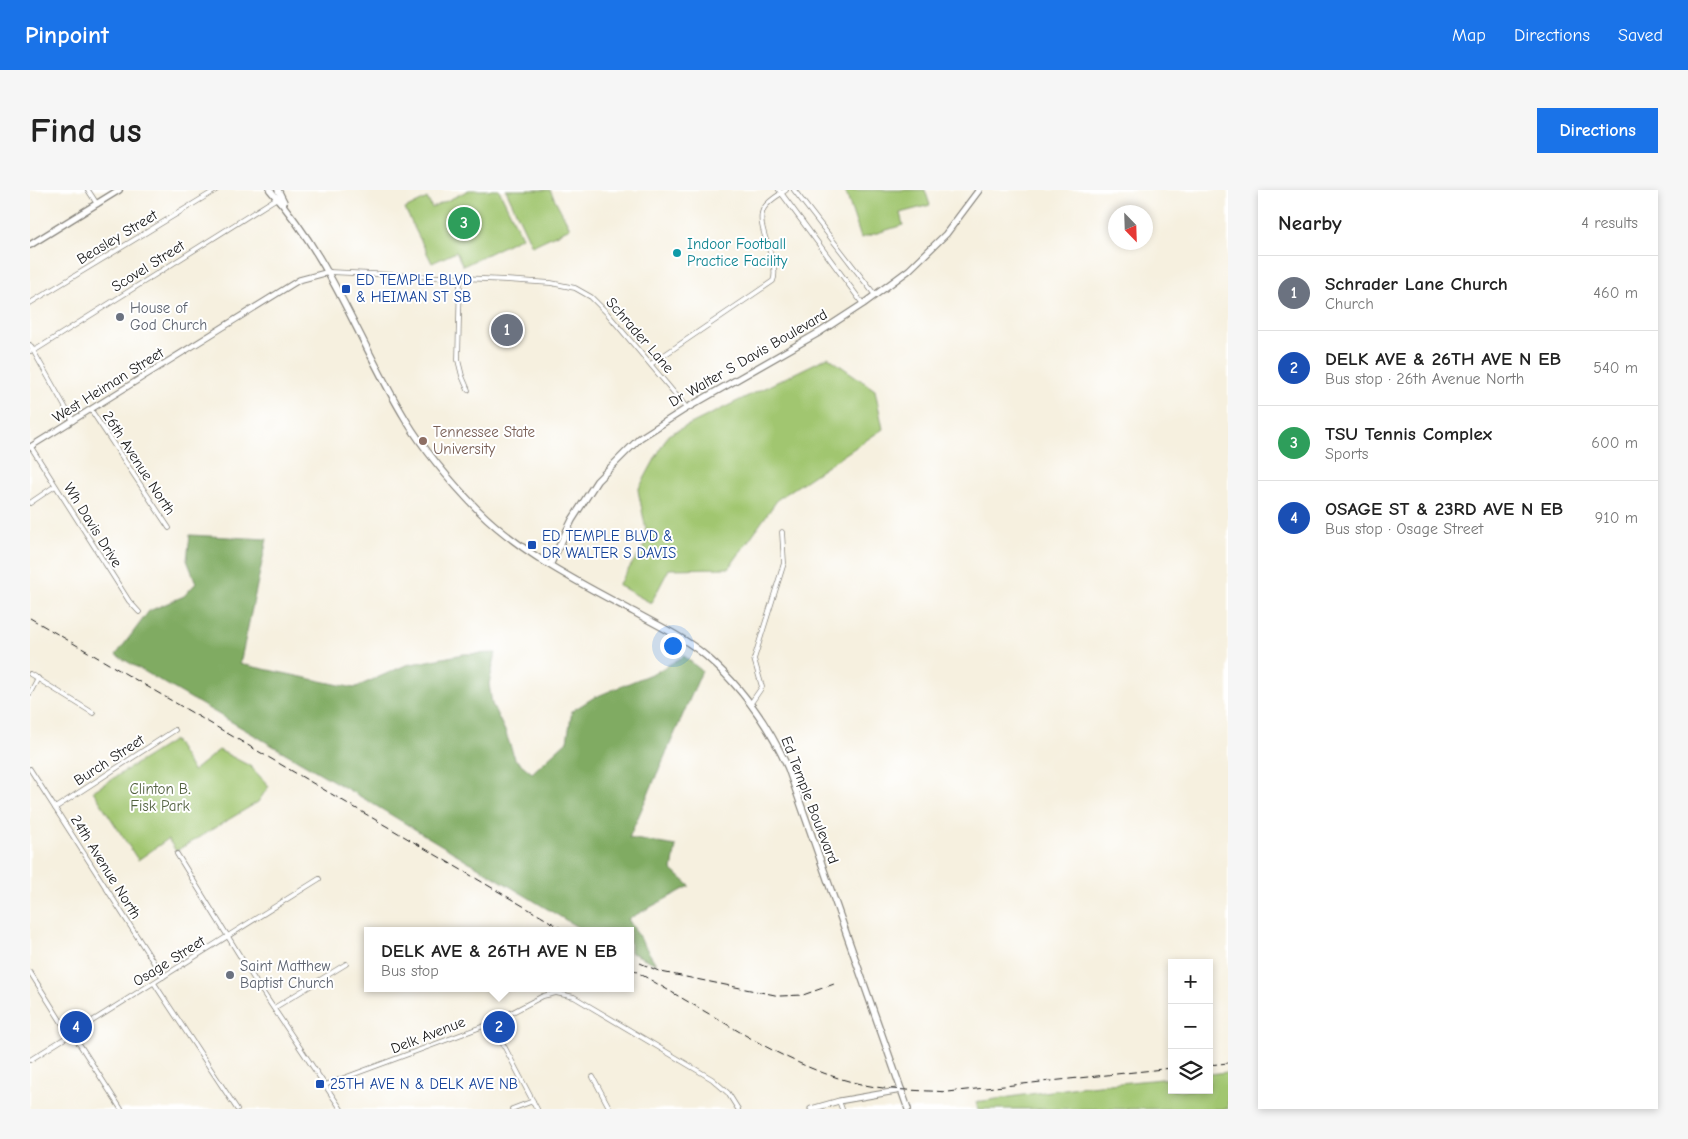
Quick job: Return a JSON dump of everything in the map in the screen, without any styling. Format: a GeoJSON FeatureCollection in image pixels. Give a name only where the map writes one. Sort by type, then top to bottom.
{"type":"FeatureCollection","features":[{"type":"Feature","properties":{"kind":"main road"},"geometry":{"type":"LineString","coordinates":[[30,245],[119,190]]}},
{"type":"Feature","properties":{"kind":"main road","name":"Ed Temple Boulevard"},"geometry":{"type":"LineString","coordinates":[[270,190],[296,220],[329,272],[396,403],[429,454],[444,473],[507,536],[550,565],[682,639],[705,655],[735,683],[751,703],[776,741],[788,768],[908,1109]]}},
{"type":"Feature","properties":{"kind":"main road"},"geometry":{"type":"LineString","coordinates":[[278,190],[296,220]]}},
{"type":"Feature","properties":{"kind":"main road","name":"Dr Walter S Davis Boulevard"},"geometry":{"type":"LineString","coordinates":[[550,565],[572,520],[598,481],[640,438],[687,408],[820,332],[864,304],[909,270],[946,234],[980,190]]}},
{"type":"Feature","properties":{"kind":"street"},"geometry":{"type":"LineString","coordinates":[[88,190],[97,204]]}},
{"type":"Feature","properties":{"kind":"street","name":"Beasley Street"},"geometry":{"type":"LineString","coordinates":[[30,302],[216,190]]}},
{"type":"Feature","properties":{"kind":"street"},"geometry":{"type":"LineString","coordinates":[[651,364],[773,281],[775,272],[762,223],[762,216],[764,208],[780,192],[786,190]]}},
{"type":"Feature","properties":{"kind":"street"},"geometry":{"type":"LineString","coordinates":[[794,190],[875,295]]}},
{"type":"Feature","properties":{"kind":"street"},"geometry":{"type":"LineString","coordinates":[[780,192],[864,304]]}},
{"type":"Feature","properties":{"kind":"street","name":"Scovel Street"},"geometry":{"type":"LineString","coordinates":[[32,351],[278,198]]}},
{"type":"Feature","properties":{"kind":"street","name":"Schrader Lane"},"geometry":{"type":"LineString","coordinates":[[329,272],[551,283],[575,288],[600,306],[687,408]]}},
{"type":"Feature","properties":{"kind":"street","name":"West Heiman Street"},"geometry":{"type":"LineString","coordinates":[[30,447],[299,280],[329,272]]}},
{"type":"Feature","properties":{"kind":"street"},"geometry":{"type":"LineString","coordinates":[[460,278],[458,360],[468,390]]}},
{"type":"Feature","properties":{"kind":"street"},"geometry":{"type":"LineString","coordinates":[[30,345],[73,421]]}},
{"type":"Feature","properties":{"kind":"street","name":"26th Avenue North"},"geometry":{"type":"LineString","coordinates":[[91,410],[169,528]]}},
{"type":"Feature","properties":{"kind":"street","name":"Wh Davis Drive"},"geometry":{"type":"LineString","coordinates":[[30,447],[129,601],[139,612]]}},
{"type":"Feature","properties":{"kind":"street"},"geometry":{"type":"LineString","coordinates":[[30,503],[55,486]]}},
{"type":"Feature","properties":{"kind":"street"},"geometry":{"type":"LineString","coordinates":[[751,703],[762,687],[754,659],[784,563],[782,532]]}},
{"type":"Feature","properties":{"kind":"street"},"geometry":{"type":"LineString","coordinates":[[30,674],[93,713]]}},
{"type":"Feature","properties":{"kind":"street"},"geometry":{"type":"LineString","coordinates":[[30,693],[38,678]]}},
{"type":"Feature","properties":{"kind":"street","name":"Burch Street"},"geometry":{"type":"LineString","coordinates":[[55,808],[175,730]]}},
{"type":"Feature","properties":{"kind":"street","name":"24th Avenue North"},"geometry":{"type":"LineString","coordinates":[[30,769],[163,977]]}},
{"type":"Feature","properties":{"kind":"street"},"geometry":{"type":"LineString","coordinates":[[177,854],[256,982],[341,1109]]}},
{"type":"Feature","properties":{"kind":"street","name":"Osage Street"},"geometry":{"type":"LineString","coordinates":[[30,1060],[319,879]]}},
{"type":"Feature","properties":{"kind":"street"},"geometry":{"type":"LineString","coordinates":[[274,1008],[346,964]]}},
{"type":"Feature","properties":{"kind":"street"},"geometry":{"type":"LineString","coordinates":[[30,972],[62,1022],[80,1045],[120,1109]]}},
{"type":"Feature","properties":{"kind":"street"},"geometry":{"type":"LineString","coordinates":[[154,983],[237,1109]]}},
{"type":"Feature","properties":{"kind":"street","name":"Delk Avenue"},"geometry":{"type":"LineString","coordinates":[[325,1086],[492,1023],[544,996],[556,993],[574,997],[712,1079],[728,1093],[738,1109]]}},
{"type":"Feature","properties":{"kind":"street"},"geometry":{"type":"LineString","coordinates":[[492,1023],[537,1109]]}},
{"type":"Feature","properties":{"kind":"street"},"geometry":{"type":"LineString","coordinates":[[593,1077],[610,1109]]}},
{"type":"Feature","properties":{"kind":"street"},"geometry":{"type":"LineString","coordinates":[[810,1109],[840,1101],[902,1090]]}},
{"type":"Feature","properties":{"kind":"street"},"geometry":{"type":"LineString","coordinates":[[512,1109],[533,1101]]}},
{"type":"Feature","properties":{"kind":"street"},"geometry":{"type":"LineString","coordinates":[[840,1101],[842,1109]]}},
{"type":"Feature","properties":{"kind":"green space"},"geometry":{"type":"Polygon","coordinates":[[[469,190],[499,190],[522,237],[463,266],[456,252],[432,263],[405,209],[427,198],[432,208],[469,190]]]}},
{"type":"Feature","properties":{"kind":"green space"},"geometry":{"type":"Polygon","coordinates":[[[506,190],[550,190],[570,228],[532,246],[506,190]]]}},
{"type":"Feature","properties":{"kind":"green space"},"geometry":{"type":"Polygon","coordinates":[[[845,190],[925,190],[930,205],[900,213],[903,225],[861,238],[845,190]]]}},
{"type":"Feature","properties":{"kind":"green space"},"geometry":{"type":"Polygon","coordinates":[[[828,357],[875,390],[883,429],[778,499],[729,568],[669,569],[651,603],[618,585],[648,540],[638,490],[668,435],[828,357]]]}},
{"type":"Feature","properties":{"kind":"green space"},"geometry":{"type":"Polygon","coordinates":[[[190,535],[267,539],[240,664],[354,688],[406,665],[464,654],[496,653],[489,684],[492,704],[505,731],[515,759],[532,773],[567,741],[572,711],[593,698],[658,671],[684,656],[702,671],[629,838],[676,846],[672,870],[690,886],[628,919],[633,927],[578,927],[368,801],[116,655],[149,611],[184,596],[196,583],[187,560],[190,535]]]}},
{"type":"Feature","properties":{"kind":"green space","name":"Clinton B. Fisk Park"},"geometry":{"type":"Polygon","coordinates":[[[174,740],[193,771],[219,750],[250,766],[269,786],[258,802],[176,851],[168,839],[138,860],[93,791],[174,740]]]}},
{"type":"Feature","properties":{"kind":"green space"},"geometry":{"type":"Polygon","coordinates":[[[634,929],[656,964],[634,954],[634,929]]]}},
{"type":"Feature","properties":{"kind":"green space"},"geometry":{"type":"Polygon","coordinates":[[[1228,1072],[1228,1109],[978,1109],[976,1102],[1078,1087],[1168,1078],[1168,1094],[1213,1094],[1213,1074],[1228,1072]]]}},
{"type":"Feature","properties":{"kind":"railway"},"geometry":{"type":"LineString","coordinates":[[30,618],[559,927]]}},
{"type":"Feature","properties":{"kind":"railway"},"geometry":{"type":"LineString","coordinates":[[640,963],[661,972],[780,996],[803,995],[837,983]]}},
{"type":"Feature","properties":{"kind":"railway"},"geometry":{"type":"LineString","coordinates":[[634,970],[791,1060],[827,1074],[875,1087],[948,1092],[1168,1068]]}},
{"type":"Feature","properties":{"kind":"railway"},"geometry":{"type":"LineString","coordinates":[[1213,1065],[1228,1063]]}},
{"type":"Feature","properties":{"kind":"place","name":"TSU Tennis Complex"},"geometry":{"type":"Point","coordinates":[464,223]}},
{"type":"Feature","properties":{"kind":"place","name":"Indoor Football Practice Facility"},"geometry":{"type":"Point","coordinates":[677,253]}},
{"type":"Feature","properties":{"kind":"place","name":"ED TEMPLE BLVD & HEIMAN ST SB"},"geometry":{"type":"Point","coordinates":[346,289]}},
{"type":"Feature","properties":{"kind":"place","name":"House of God Church"},"geometry":{"type":"Point","coordinates":[120,317]}},
{"type":"Feature","properties":{"kind":"place","name":"Schrader Lane Church"},"geometry":{"type":"Point","coordinates":[507,330]}},
{"type":"Feature","properties":{"kind":"place","name":"Tennessee State University"},"geometry":{"type":"Point","coordinates":[423,441]}},
{"type":"Feature","properties":{"kind":"place","name":"ED TEMPLE BLVD & DR WALTER S DAVIS"},"geometry":{"type":"Point","coordinates":[532,545]}},
{"type":"Feature","properties":{"kind":"place","name":"Saint Matthew Baptist Church"},"geometry":{"type":"Point","coordinates":[230,975]}},
{"type":"Feature","properties":{"kind":"place","name":"OSAGE ST & 23RD AVE N EB"},"geometry":{"type":"Point","coordinates":[76,1027]}},
{"type":"Feature","properties":{"kind":"place","name":"DELK AVE & 26TH AVE N EB"},"geometry":{"type":"Point","coordinates":[499,1027]}},
{"type":"Feature","properties":{"kind":"place","name":"25TH AVE N & DELK AVE NB"},"geometry":{"type":"Point","coordinates":[320,1084]}}]}
